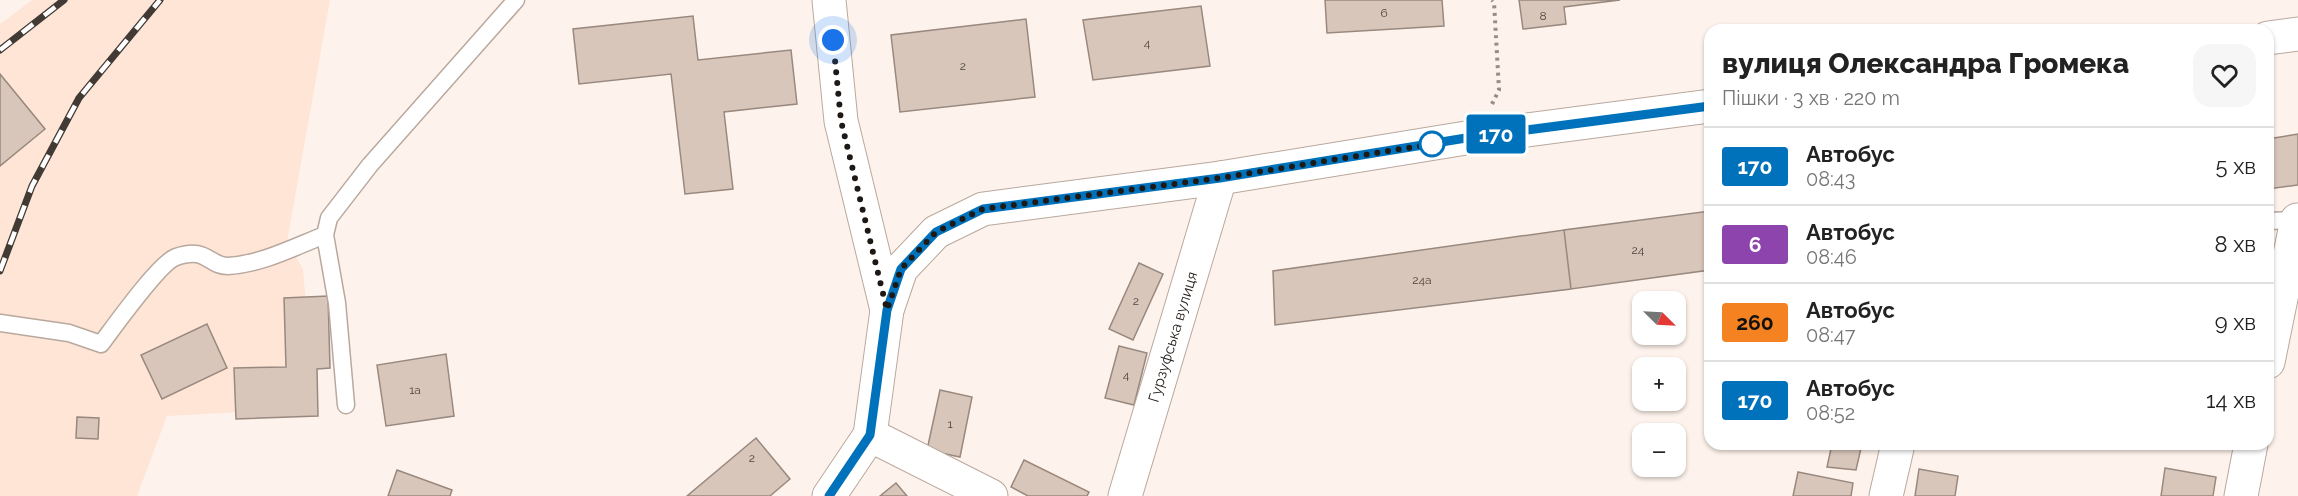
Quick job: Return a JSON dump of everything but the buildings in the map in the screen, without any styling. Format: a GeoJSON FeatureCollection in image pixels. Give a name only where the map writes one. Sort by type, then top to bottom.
{"type":"FeatureCollection","features":[{"type":"Feature","properties":{"kind":"main road"},"geometry":{"type":"LineString","coordinates":[[829,0],[841,121],[887,310]]}},
{"type":"Feature","properties":{"kind":"main road"},"geometry":{"type":"LineString","coordinates":[[2274,37],[2298,34]]}},
{"type":"Feature","properties":{"kind":"main road"},"geometry":{"type":"LineString","coordinates":[[829,496],[870,435],[887,310],[901,269],[936,232],[983,209],[1220,178],[1466,138],[1704,107]]}},
{"type":"Feature","properties":{"kind":"main road","name":"Гурзуфська вулиця"},"geometry":{"type":"LineString","coordinates":[[1125,496],[1220,178]]}},
{"type":"Feature","properties":{"kind":"main road"},"geometry":{"type":"LineString","coordinates":[[2274,319],[2288,220]]}},
{"type":"Feature","properties":{"kind":"main road"},"geometry":{"type":"LineString","coordinates":[[870,435],[991,496]]}},
{"type":"Feature","properties":{"kind":"main road"},"geometry":{"type":"LineString","coordinates":[[1886,496],[1897,450]]}},
{"type":"Feature","properties":{"kind":"main road"},"geometry":{"type":"LineString","coordinates":[[2241,496],[2250,450]]}},
{"type":"Feature","properties":{"kind":"lane"},"geometry":{"type":"LineString","coordinates":[[346,405],[337,303],[325,235],[329,218],[342,199],[516,0]]}},
{"type":"Feature","properties":{"kind":"lane"},"geometry":{"type":"LineString","coordinates":[[0,323],[69,333],[101,344],[138,294],[173,258],[196,252],[225,266],[257,262],[325,235]]}},
{"type":"Feature","properties":{"kind":"path"},"geometry":{"type":"LineString","coordinates":[[1466,138],[1486,115],[1499,90],[1494,2],[1492,0]]}},
{"type":"Feature","properties":{"kind":"shaded area"},"geometry":{"type":"Polygon","coordinates":[[[32,0],[330,0],[287,242],[303,269],[315,408],[167,416],[137,496],[0,496],[0,24],[32,0]]]}},
{"type":"Feature","properties":{"kind":"railway"},"geometry":{"type":"LineString","coordinates":[[0,50],[64,0]]}},
{"type":"Feature","properties":{"kind":"railway"},"geometry":{"type":"LineString","coordinates":[[0,271],[32,186],[79,98],[160,0]]}},
{"type":"Feature","properties":{"kind":"bus line","name":"170"},"geometry":{"type":"LineString","coordinates":[[829,496],[870,435],[887,310],[901,269],[936,232],[983,209],[1220,178],[1466,138],[1704,107]]}},
{"type":"Feature","properties":{"kind":"route"},"geometry":{"type":"LineString","coordinates":[[833,40],[841,121],[887,310],[901,269],[936,232],[983,209],[1220,178],[1432,144]]}}]}
